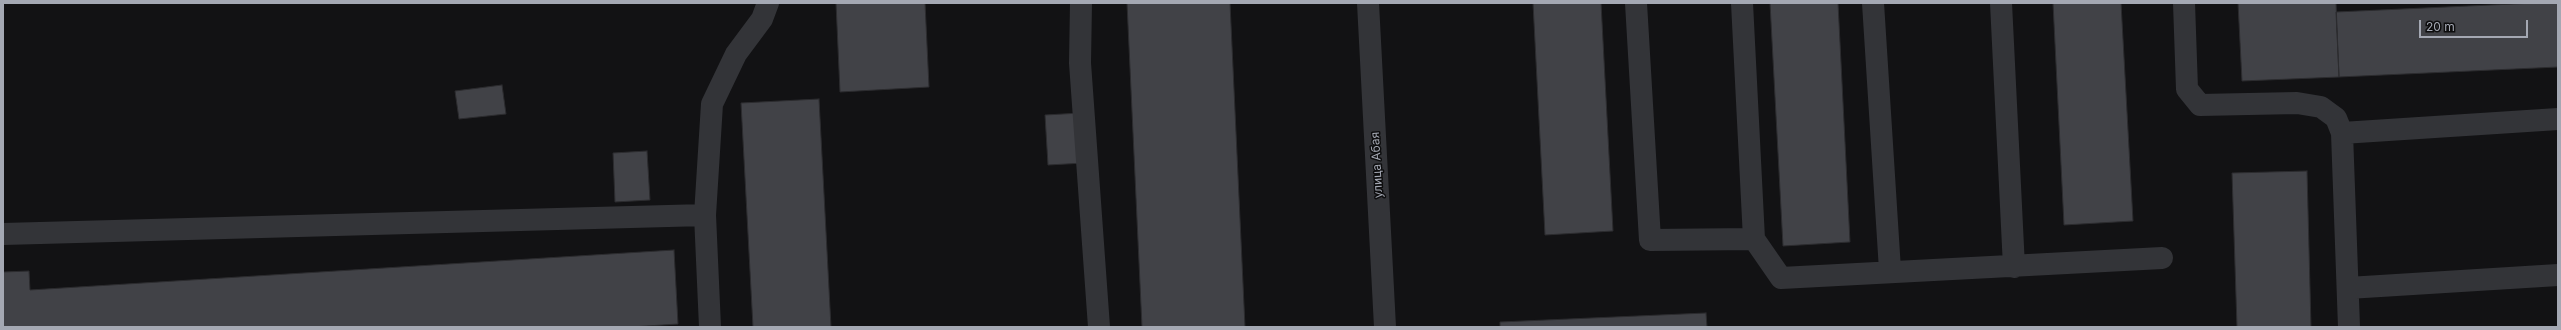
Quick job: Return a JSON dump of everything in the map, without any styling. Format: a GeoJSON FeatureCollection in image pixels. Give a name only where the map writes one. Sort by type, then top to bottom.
{"type":"FeatureCollection","features":[{"type":"Feature","properties":{"kind":"street"},"geometry":{"type":"LineString","coordinates":[[710,327],[705,215],[712,104],[736,54],[762,19],[768,3]]}},
{"type":"Feature","properties":{"kind":"street"},"geometry":{"type":"LineString","coordinates":[[1081,3],[1080,63],[1099,327]]}},
{"type":"Feature","properties":{"kind":"street","name":"улица Абая"},"geometry":{"type":"LineString","coordinates":[[1368,3],[1385,327]]}},
{"type":"Feature","properties":{"kind":"street"},"geometry":{"type":"LineString","coordinates":[[1636,3],[1650,240],[1754,239]]}},
{"type":"Feature","properties":{"kind":"street"},"geometry":{"type":"LineString","coordinates":[[1742,3],[1754,239],[1781,278],[1890,270],[2014,267],[2162,258]]}},
{"type":"Feature","properties":{"kind":"street"},"geometry":{"type":"LineString","coordinates":[[1873,3],[1890,270]]}},
{"type":"Feature","properties":{"kind":"street"},"geometry":{"type":"LineString","coordinates":[[2001,3],[2014,267]]}},
{"type":"Feature","properties":{"kind":"street"},"geometry":{"type":"LineString","coordinates":[[2184,3],[2187,89],[2200,105],[2297,103],[2321,107],[2336,118],[2342,134],[2349,327]]}},
{"type":"Feature","properties":{"kind":"street"},"geometry":{"type":"LineString","coordinates":[[2342,134],[2558,119]]}},
{"type":"Feature","properties":{"kind":"street"},"geometry":{"type":"LineString","coordinates":[[3,234],[705,215]]}},
{"type":"Feature","properties":{"kind":"street"},"geometry":{"type":"LineString","coordinates":[[2348,288],[2558,275]]}},
{"type":"Feature","properties":{"kind":"building"},"geometry":{"type":"Polygon","coordinates":[[[836,3],[925,3],[929,87],[840,92],[836,3]]]}},
{"type":"Feature","properties":{"kind":"building"},"geometry":{"type":"Polygon","coordinates":[[[1127,3],[1230,3],[1245,327],[1142,327],[1127,3]]]}},
{"type":"Feature","properties":{"kind":"building"},"geometry":{"type":"Polygon","coordinates":[[[1533,3],[1601,3],[1613,231],[1545,235],[1533,3]]]}},
{"type":"Feature","properties":{"kind":"building"},"geometry":{"type":"Polygon","coordinates":[[[1770,3],[1838,3],[1850,242],[1783,246],[1770,3]]]}},
{"type":"Feature","properties":{"kind":"building"},"geometry":{"type":"Polygon","coordinates":[[[2053,3],[2121,3],[2133,221],[2064,225],[2053,3]]]}},
{"type":"Feature","properties":{"kind":"building"},"geometry":{"type":"Polygon","coordinates":[[[2238,3],[2336,3],[2339,77],[2242,81],[2238,3]]]}},
{"type":"Feature","properties":{"kind":"building"},"geometry":{"type":"Polygon","coordinates":[[[2558,3],[2558,67],[2339,77],[2336,12],[2558,3]]]}},
{"type":"Feature","properties":{"kind":"building"},"geometry":{"type":"Polygon","coordinates":[[[502,85],[506,114],[459,119],[455,91],[502,85]]]}},
{"type":"Feature","properties":{"kind":"building"},"geometry":{"type":"Polygon","coordinates":[[[819,99],[831,327],[753,327],[741,103],[819,99]]]}},
{"type":"Feature","properties":{"kind":"building"},"geometry":{"type":"Polygon","coordinates":[[[1081,113],[1084,163],[1048,165],[1045,115],[1081,113]]]}},
{"type":"Feature","properties":{"kind":"building"},"geometry":{"type":"Polygon","coordinates":[[[647,151],[650,200],[615,202],[613,153],[647,151]]]}},
{"type":"Feature","properties":{"kind":"building"},"geometry":{"type":"Polygon","coordinates":[[[2307,171],[2311,327],[2237,327],[2232,173],[2307,171]]]}},
{"type":"Feature","properties":{"kind":"building"},"geometry":{"type":"Polygon","coordinates":[[[674,250],[678,324],[631,327],[3,327],[3,272],[29,271],[30,290],[674,250]]]}},
{"type":"Feature","properties":{"kind":"building"},"geometry":{"type":"Polygon","coordinates":[[[1706,313],[1707,327],[1500,327],[1500,322],[1706,313]]]}}]}
